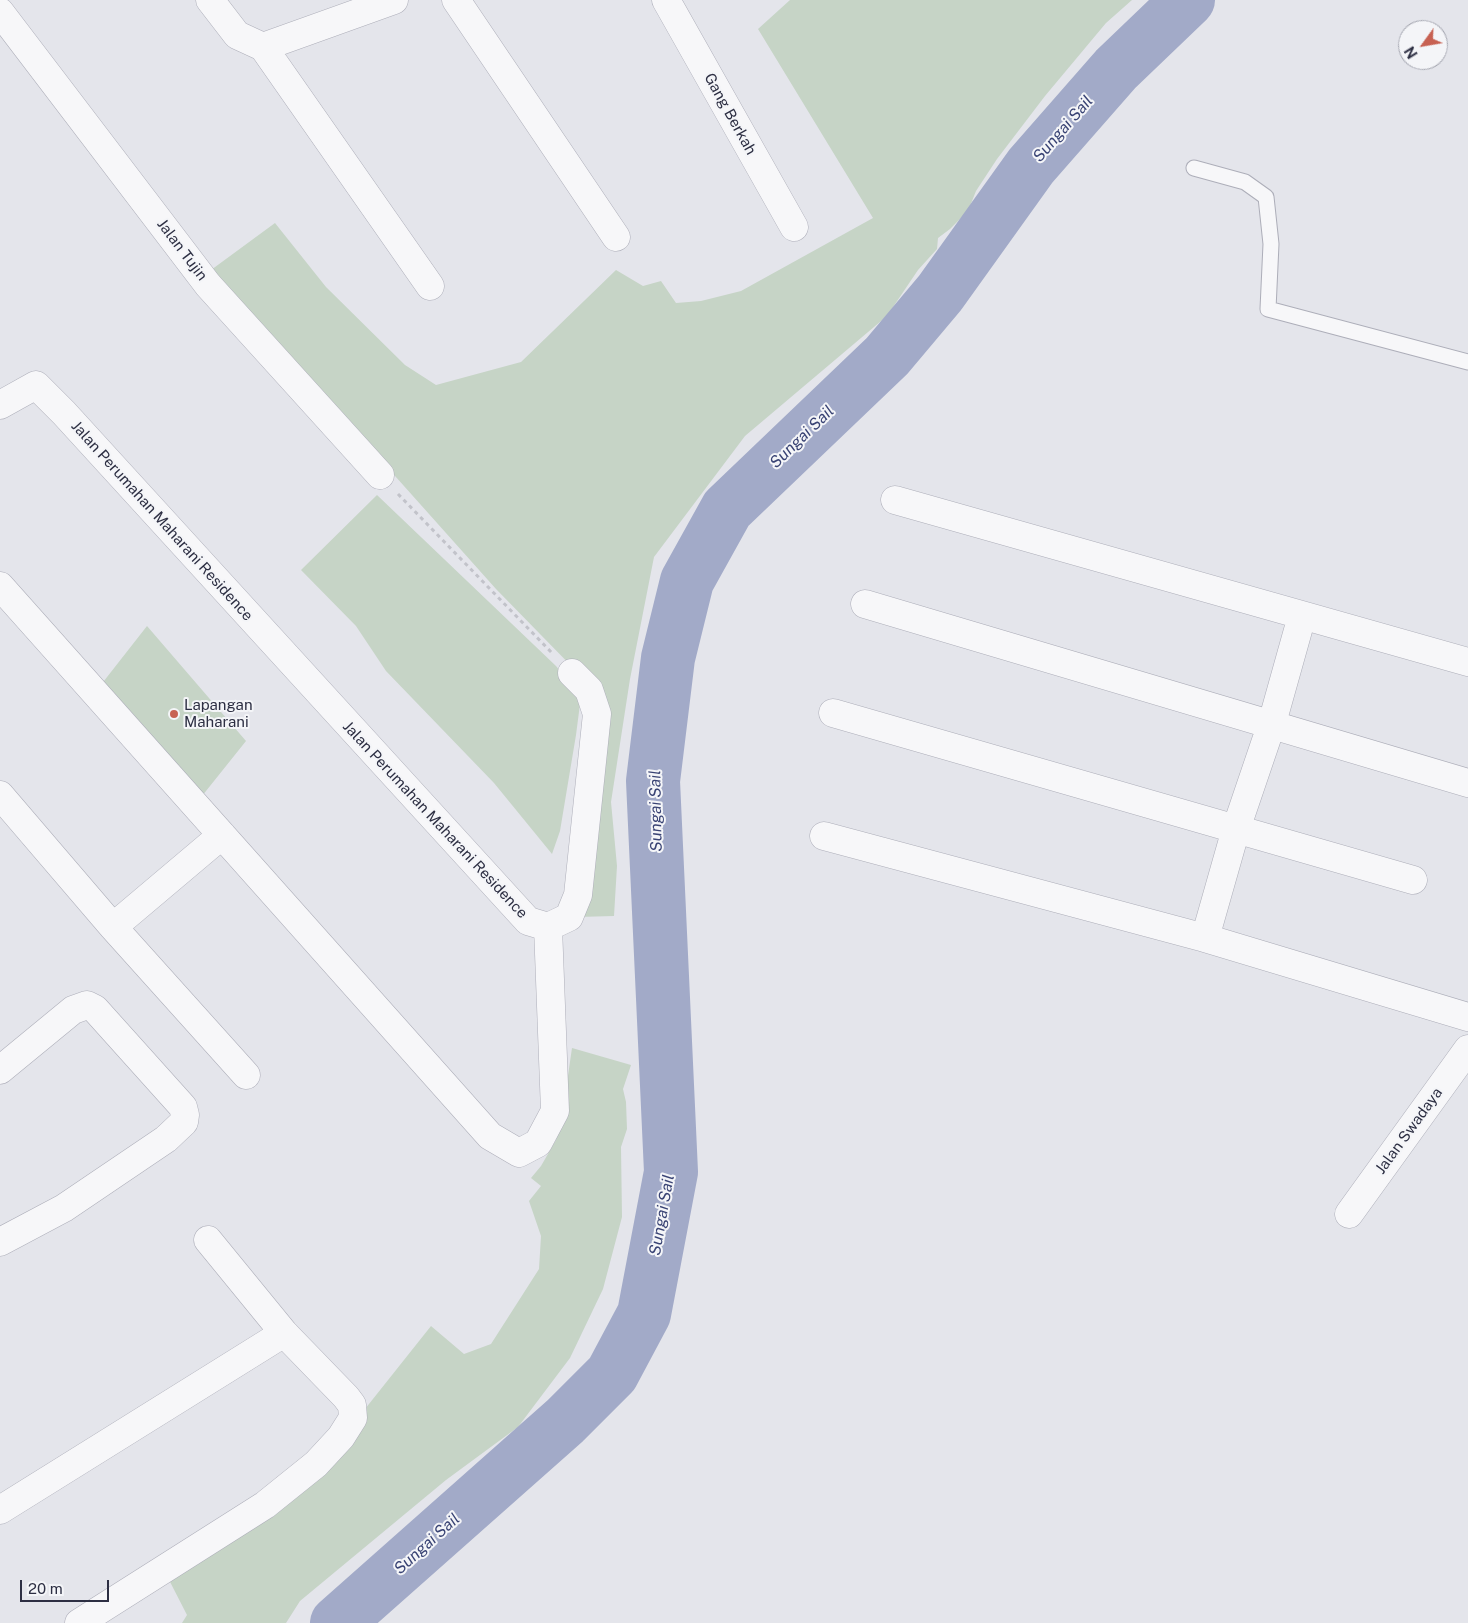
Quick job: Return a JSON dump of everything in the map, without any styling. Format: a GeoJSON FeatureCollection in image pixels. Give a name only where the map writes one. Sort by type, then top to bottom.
{"type":"FeatureCollection","features":[{"type":"Feature","properties":{"kind":"street"},"geometry":{"type":"LineString","coordinates":[[210,0],[237,34],[263,47],[430,286]]}},
{"type":"Feature","properties":{"kind":"street"},"geometry":{"type":"LineString","coordinates":[[263,47],[394,0]]}},
{"type":"Feature","properties":{"kind":"street"},"geometry":{"type":"LineString","coordinates":[[456,0],[616,238]]}},
{"type":"Feature","properties":{"kind":"street","name":"Gang Berkah"},"geometry":{"type":"LineString","coordinates":[[666,0],[794,227]]}},
{"type":"Feature","properties":{"kind":"street","name":"Jalan Tujin"},"geometry":{"type":"LineString","coordinates":[[0,12],[208,285],[380,475]]}},
{"type":"Feature","properties":{"kind":"street","name":"Jalan Perumahan Maharani Residence"},"geometry":{"type":"LineString","coordinates":[[0,405],[36,385],[64,413],[528,921],[548,927]]}},
{"type":"Feature","properties":{"kind":"street"},"geometry":{"type":"LineString","coordinates":[[895,500],[1468,662]]}},
{"type":"Feature","properties":{"kind":"street"},"geometry":{"type":"LineString","coordinates":[[0,586],[490,1136],[519,1153],[538,1143],[555,1111],[548,927],[569,917],[578,895],[598,714],[589,690],[572,673]]}},
{"type":"Feature","properties":{"kind":"street"},"geometry":{"type":"LineString","coordinates":[[865,604],[1272,723],[1468,783]]}},
{"type":"Feature","properties":{"kind":"street"},"geometry":{"type":"LineString","coordinates":[[1205,938],[1236,829],[1272,723],[1302,616]]}},
{"type":"Feature","properties":{"kind":"street"},"geometry":{"type":"LineString","coordinates":[[833,713],[1413,880]]}},
{"type":"Feature","properties":{"kind":"street"},"geometry":{"type":"LineString","coordinates":[[0,795],[113,928],[246,1075]]}},
{"type":"Feature","properties":{"kind":"street"},"geometry":{"type":"LineString","coordinates":[[113,928],[222,835]]}},
{"type":"Feature","properties":{"kind":"street"},"geometry":{"type":"LineString","coordinates":[[824,836],[1205,938],[1468,1017]]}},
{"type":"Feature","properties":{"kind":"street"},"geometry":{"type":"LineString","coordinates":[[0,1070],[73,1010],[87,1005],[95,1009],[183,1106],[185,1115],[184,1122],[166,1139],[64,1208],[0,1242]]}},
{"type":"Feature","properties":{"kind":"street","name":"Jalan Swadaya"},"geometry":{"type":"LineString","coordinates":[[1349,1214],[1468,1049]]}},
{"type":"Feature","properties":{"kind":"street"},"geometry":{"type":"LineString","coordinates":[[79,1623],[265,1505],[316,1464],[347,1429],[353,1418],[352,1405],[338,1387],[284,1333],[208,1240]]}},
{"type":"Feature","properties":{"kind":"street"},"geometry":{"type":"LineString","coordinates":[[0,1510],[284,1333]]}},
{"type":"Feature","properties":{"kind":"lane"},"geometry":{"type":"LineString","coordinates":[[1194,168],[1245,182],[1266,197],[1271,244],[1268,309],[1468,362]]}},
{"type":"Feature","properties":{"kind":"path"},"geometry":{"type":"LineString","coordinates":[[380,475],[572,673]]}},
{"type":"Feature","properties":{"kind":"green space"},"geometry":{"type":"Polygon","coordinates":[[[790,0],[1132,0],[1106,23],[1045,96],[997,159],[976,191],[968,211],[938,238],[937,249],[918,270],[887,316],[745,436],[654,557],[630,679],[611,802],[617,866],[614,916],[577,917],[592,846],[583,678],[496,589],[211,270],[275,223],[326,287],[405,365],[436,385],[521,362],[616,270],[643,286],[661,281],[676,303],[701,301],[741,291],[873,218],[758,29],[790,0]]]}},
{"type":"Feature","properties":{"kind":"green space"},"geometry":{"type":"Polygon","coordinates":[[[377,495],[556,666],[575,689],[580,704],[576,735],[560,831],[552,854],[494,783],[386,671],[356,626],[301,570],[377,495]]]}},
{"type":"Feature","properties":{"kind":"green space","name":"Lapangan Maharani"},"geometry":{"type":"Polygon","coordinates":[[[147,626],[246,741],[202,796],[100,686],[147,626]]]}},
{"type":"Feature","properties":{"kind":"green space"},"geometry":{"type":"Polygon","coordinates":[[[572,1048],[631,1065],[623,1089],[626,1102],[627,1129],[621,1147],[622,1217],[603,1289],[570,1358],[518,1427],[446,1480],[300,1601],[286,1623],[182,1623],[187,1615],[166,1574],[365,1409],[431,1326],[464,1354],[491,1344],[539,1269],[541,1236],[529,1201],[541,1186],[531,1178],[541,1166],[556,1140],[564,1103],[572,1048]]]}},
{"type":"Feature","properties":{"kind":"waterway","name":"Sungai Sail"},"geometry":{"type":"LineString","coordinates":[[337,1623],[565,1421],[612,1374],[644,1314],[671,1172],[653,781],[668,658],[687,581],[727,509],[887,356],[940,293],[1031,166],[1116,69],[1188,0]]}},
{"type":"Feature","properties":{"kind":"place","name":"Lapangan Maharani"},"geometry":{"type":"Point","coordinates":[174,714]}}]}
